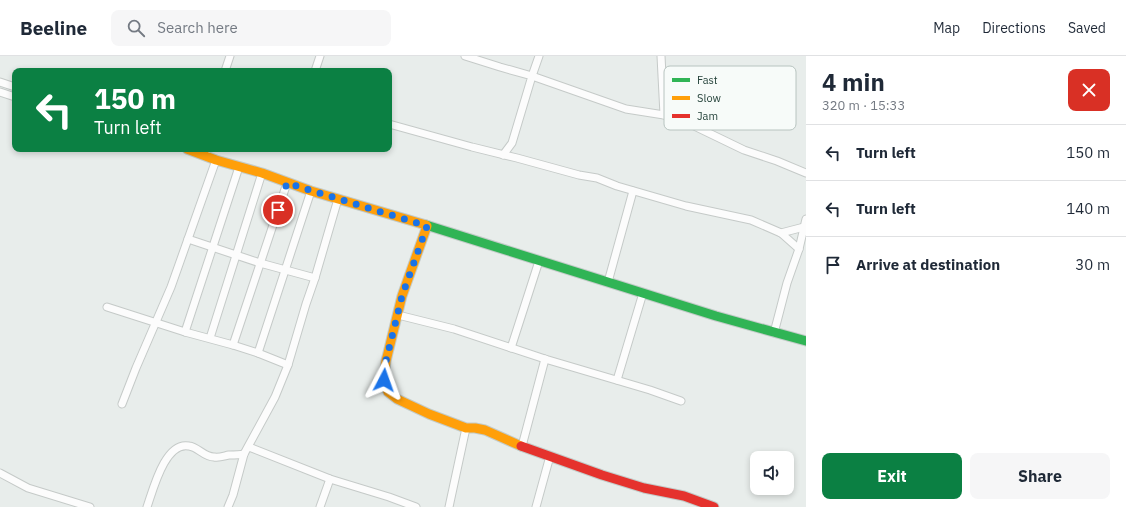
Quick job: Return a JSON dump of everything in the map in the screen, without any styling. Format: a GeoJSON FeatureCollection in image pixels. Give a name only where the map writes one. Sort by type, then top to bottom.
{"type":"FeatureCollection","features":[{"type":"Feature","properties":{"kind":"street"},"geometry":{"type":"LineString","coordinates":[[226,68],[230,56]]}},
{"type":"Feature","properties":{"kind":"street"},"geometry":{"type":"LineString","coordinates":[[316,68],[320,56]]}},
{"type":"Feature","properties":{"kind":"street"},"geometry":{"type":"LineString","coordinates":[[464,56],[532,76],[626,109],[664,115],[661,56]]}},
{"type":"Feature","properties":{"kind":"street"},"geometry":{"type":"LineString","coordinates":[[503,155],[512,143],[539,56]]}},
{"type":"Feature","properties":{"kind":"street"},"geometry":{"type":"LineString","coordinates":[[0,82],[12,86]]}},
{"type":"Feature","properties":{"kind":"street"},"geometry":{"type":"LineString","coordinates":[[0,92],[12,96]]}},
{"type":"Feature","properties":{"kind":"street"},"geometry":{"type":"LineString","coordinates":[[392,125],[579,175],[596,178],[633,191],[706,211],[751,220],[781,233],[799,249]]}},
{"type":"Feature","properties":{"kind":"street"},"geometry":{"type":"LineString","coordinates":[[703,130],[744,150],[806,173]]}},
{"type":"Feature","properties":{"kind":"street"},"geometry":{"type":"LineString","coordinates":[[512,143],[517,158]]}},
{"type":"Feature","properties":{"kind":"street"},"geometry":{"type":"LineString","coordinates":[[206,152],[216,160],[311,191],[403,218],[716,316],[806,341]]}},
{"type":"Feature","properties":{"kind":"street"},"geometry":{"type":"LineString","coordinates":[[122,404],[171,287],[216,160]]}},
{"type":"Feature","properties":{"kind":"street"},"geometry":{"type":"LineString","coordinates":[[185,332],[239,167]]}},
{"type":"Feature","properties":{"kind":"street"},"geometry":{"type":"LineString","coordinates":[[210,338],[262,174]]}},
{"type":"Feature","properties":{"kind":"street"},"geometry":{"type":"LineString","coordinates":[[233,345],[287,183]]}},
{"type":"Feature","properties":{"kind":"street"},"geometry":{"type":"LineString","coordinates":[[258,353],[311,191]]}},
{"type":"Feature","properties":{"kind":"street"},"geometry":{"type":"LineString","coordinates":[[608,282],[633,191]]}},
{"type":"Feature","properties":{"kind":"street"},"geometry":{"type":"LineString","coordinates":[[228,507],[233,495],[244,454],[275,397],[288,366],[338,199]]}},
{"type":"Feature","properties":{"kind":"street"},"geometry":{"type":"LineString","coordinates":[[774,333],[799,249],[806,219]]}},
{"type":"Feature","properties":{"kind":"street"},"geometry":{"type":"LineString","coordinates":[[427,226],[402,296],[386,361],[384,380],[388,392],[397,399],[429,414],[466,428],[485,430],[522,446],[609,477],[644,488],[684,496],[714,507]]}},
{"type":"Feature","properties":{"kind":"street"},"geometry":{"type":"LineString","coordinates":[[781,233],[804,227]]}},
{"type":"Feature","properties":{"kind":"street"},"geometry":{"type":"LineString","coordinates":[[188,239],[260,263],[315,278]]}},
{"type":"Feature","properties":{"kind":"street"},"geometry":{"type":"LineString","coordinates":[[511,348],[539,261]]}},
{"type":"Feature","properties":{"kind":"street"},"geometry":{"type":"LineString","coordinates":[[617,380],[642,293]]}},
{"type":"Feature","properties":{"kind":"street"},"geometry":{"type":"LineString","coordinates":[[107,307],[258,353],[288,366]]}},
{"type":"Feature","properties":{"kind":"street"},"geometry":{"type":"LineString","coordinates":[[398,315],[454,330],[681,400]]}},
{"type":"Feature","properties":{"kind":"street"},"geometry":{"type":"LineString","coordinates":[[522,446],[545,359]]}},
{"type":"Feature","properties":{"kind":"street"},"geometry":{"type":"LineString","coordinates":[[449,507],[466,428]]}},
{"type":"Feature","properties":{"kind":"street"},"geometry":{"type":"LineString","coordinates":[[148,507],[157,479],[165,462],[175,448],[182,445],[190,446],[214,457],[244,454]]}},
{"type":"Feature","properties":{"kind":"street"},"geometry":{"type":"LineString","coordinates":[[248,447],[330,479],[416,507]]}},
{"type":"Feature","properties":{"kind":"street"},"geometry":{"type":"LineString","coordinates":[[536,507],[550,456]]}},
{"type":"Feature","properties":{"kind":"street"},"geometry":{"type":"LineString","coordinates":[[0,473],[28,488],[90,507]]}},
{"type":"Feature","properties":{"kind":"street"},"geometry":{"type":"LineString","coordinates":[[320,507],[330,479]]}},
{"type":"Feature","properties":{"kind":"traffic: fast"},"geometry":{"type":"LineString","coordinates":[[426,225],[716,316],[806,341]]}},
{"type":"Feature","properties":{"kind":"traffic: slow"},"geometry":{"type":"LineString","coordinates":[[195,152],[216,160],[262,173],[311,191],[426,225]]}},
{"type":"Feature","properties":{"kind":"traffic: slow"},"geometry":{"type":"LineString","coordinates":[[427,226],[402,296],[386,361],[384,380],[388,392],[397,399],[429,414],[466,428],[485,430],[521,446]]}},
{"type":"Feature","properties":{"kind":"traffic: jam"},"geometry":{"type":"LineString","coordinates":[[521,446],[602,475],[644,488],[684,496],[714,507]]}},
{"type":"Feature","properties":{"kind":"route"},"geometry":{"type":"LineString","coordinates":[[278,210],[287,183],[427,226],[402,296],[386,361],[384,380]]}}]}
